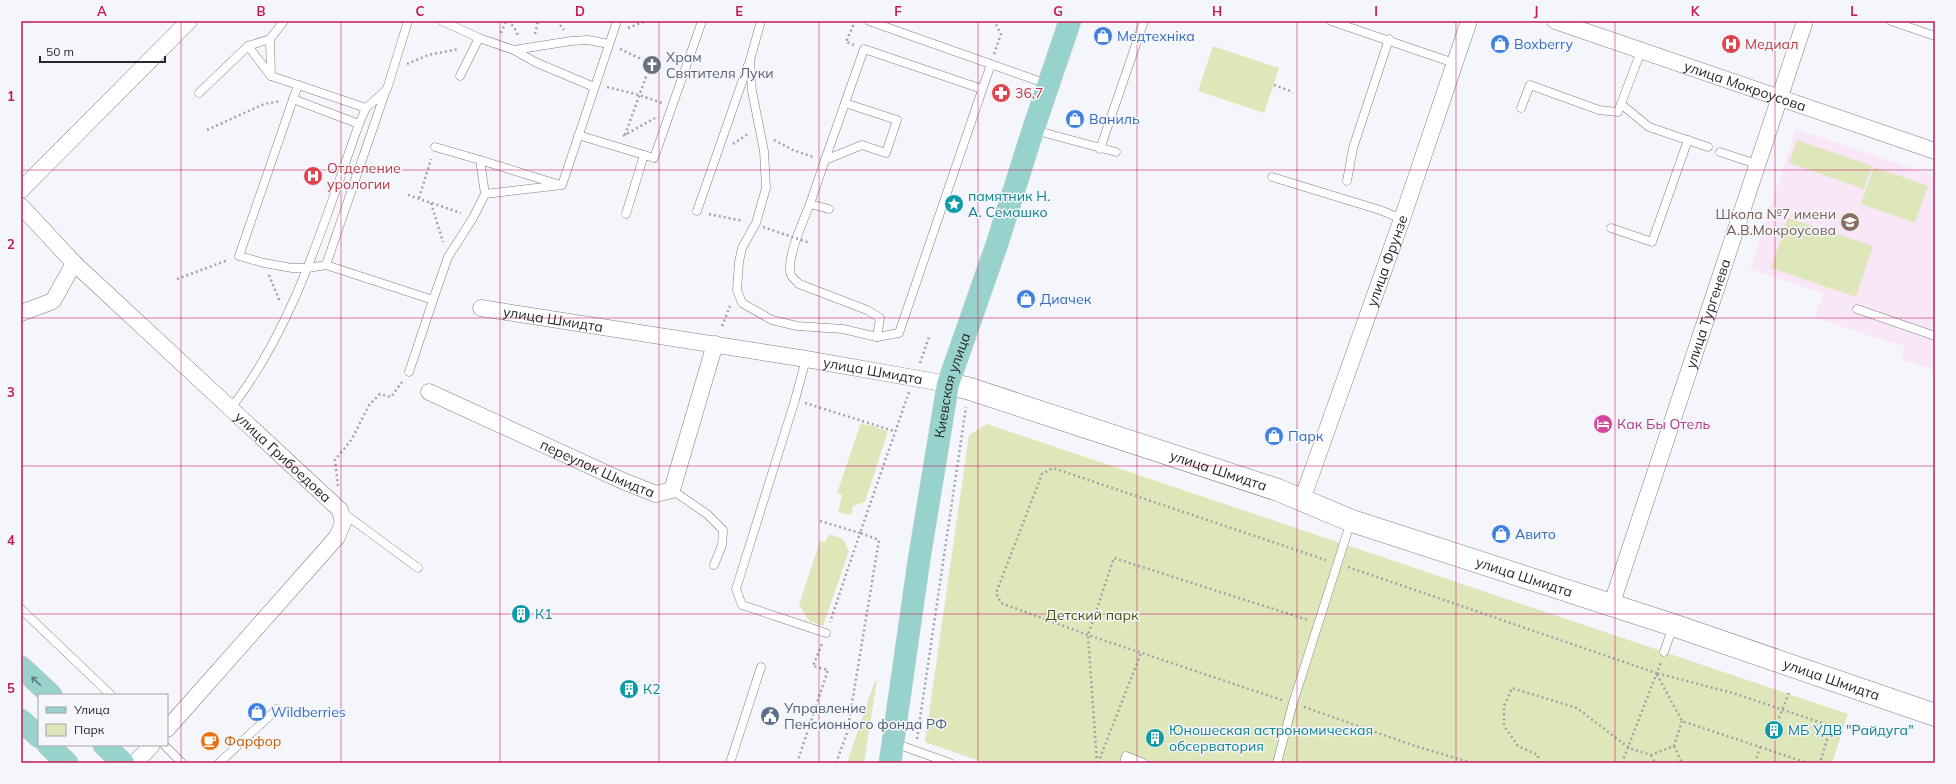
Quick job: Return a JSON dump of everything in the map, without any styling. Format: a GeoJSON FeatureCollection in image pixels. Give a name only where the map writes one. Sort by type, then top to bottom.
{"type":"FeatureCollection","features":[{"type":"Feature","properties":{"kind":"main road","name":"Киевская улица"},"geometry":{"type":"LineString","coordinates":[[892,753],[920,560],[958,386],[997,244],[1048,84],[1070,21]]}},
{"type":"Feature","properties":{"kind":"main road","name":"улица Шмидта"},"geometry":{"type":"LineString","coordinates":[[958,386],[1278,490],[1352,521],[1673,626],[1935,715]]}},
{"type":"Feature","properties":{"kind":"main road"},"geometry":{"type":"LineString","coordinates":[[21,667],[50,694]]}},
{"type":"Feature","properties":{"kind":"main road"},"geometry":{"type":"LineString","coordinates":[[21,720],[38,736]]}},
{"type":"Feature","properties":{"kind":"main road"},"geometry":{"type":"LineString","coordinates":[[49,746],[67,763]]}},
{"type":"Feature","properties":{"kind":"main road"},"geometry":{"type":"LineString","coordinates":[[105,746],[123,763]]}},
{"type":"Feature","properties":{"kind":"street"},"geometry":{"type":"LineString","coordinates":[[21,190],[188,21]]}},
{"type":"Feature","properties":{"kind":"street","name":"улица Фрунзе"},"geometry":{"type":"LineString","coordinates":[[1302,500],[1402,219],[1469,21]]}},
{"type":"Feature","properties":{"kind":"street","name":"улица Мокроусова"},"geometry":{"type":"LineString","coordinates":[[1555,21],[1935,151]]}},
{"type":"Feature","properties":{"kind":"street","name":"улица Тургенева"},"geometry":{"type":"LineString","coordinates":[[1611,606],[1756,164],[1805,21]]}},
{"type":"Feature","properties":{"kind":"street","name":"улица Грибоедова"},"geometry":{"type":"LineString","coordinates":[[21,206],[74,263],[340,510],[343,523],[336,537],[168,728]]}},
{"type":"Feature","properties":{"kind":"street"},"geometry":{"type":"LineString","coordinates":[[21,313],[53,301],[74,263]]}},
{"type":"Feature","properties":{"kind":"street","name":"улица Шмидта"},"geometry":{"type":"LineString","coordinates":[[481,308],[715,344],[914,377],[958,386]]}},
{"type":"Feature","properties":{"kind":"street","name":"переулок Шмидта"},"geometry":{"type":"LineString","coordinates":[[429,392],[623,481],[656,494],[672,490],[715,344]]}},
{"type":"Feature","properties":{"kind":"street"},"geometry":{"type":"LineString","coordinates":[[135,763],[151,746]]}},
{"type":"Feature","properties":{"kind":"lane"},"geometry":{"type":"LineString","coordinates":[[199,93],[248,46],[270,39],[284,21]]}},
{"type":"Feature","properties":{"kind":"lane"},"geometry":{"type":"LineString","coordinates":[[326,265],[394,70],[408,21]]}},
{"type":"Feature","properties":{"kind":"lane"},"geometry":{"type":"LineString","coordinates":[[442,21],[479,38],[518,49],[535,62],[594,87]]}},
{"type":"Feature","properties":{"kind":"lane"},"geometry":{"type":"LineString","coordinates":[[562,185],[608,44],[617,21]]}},
{"type":"Feature","properties":{"kind":"lane"},"geometry":{"type":"LineString","coordinates":[[578,135],[654,158],[702,21]]}},
{"type":"Feature","properties":{"kind":"lane"},"geometry":{"type":"LineString","coordinates":[[697,211],[750,60],[761,21]]}},
{"type":"Feature","properties":{"kind":"lane"},"geometry":{"type":"LineString","coordinates":[[869,21],[1048,84]]}},
{"type":"Feature","properties":{"kind":"lane"},"geometry":{"type":"LineString","coordinates":[[1100,149],[1144,21]]}},
{"type":"Feature","properties":{"kind":"lane"},"geometry":{"type":"LineString","coordinates":[[1331,21],[1389,39],[1454,64]]}},
{"type":"Feature","properties":{"kind":"lane"},"geometry":{"type":"LineString","coordinates":[[1891,21],[1935,36]]}},
{"type":"Feature","properties":{"kind":"lane"},"geometry":{"type":"LineString","coordinates":[[460,76],[479,38]]}},
{"type":"Feature","properties":{"kind":"lane"},"geometry":{"type":"LineString","coordinates":[[270,39],[271,76]]}},
{"type":"Feature","properties":{"kind":"lane"},"geometry":{"type":"LineString","coordinates":[[1347,181],[1353,148],[1389,39]]}},
{"type":"Feature","properties":{"kind":"lane"},"geometry":{"type":"LineString","coordinates":[[518,49],[588,40],[608,44]]}},
{"type":"Feature","properties":{"kind":"lane"},"geometry":{"type":"LineString","coordinates":[[248,46],[271,76],[366,108]]}},
{"type":"Feature","properties":{"kind":"lane"},"geometry":{"type":"LineString","coordinates":[[877,337],[880,318],[867,310],[800,284],[791,276],[790,266],[792,253],[864,49],[982,89]]}},
{"type":"Feature","properties":{"kind":"lane"},"geometry":{"type":"LineString","coordinates":[[1521,108],[1530,85],[1599,110],[1618,112],[1641,51]]}},
{"type":"Feature","properties":{"kind":"lane"},"geometry":{"type":"LineString","coordinates":[[750,60],[752,91],[764,151],[766,188],[760,225],[742,248],[739,262],[737,290],[742,303],[772,320],[798,326],[843,329],[877,337],[899,333],[991,64]]}},
{"type":"Feature","properties":{"kind":"lane"},"geometry":{"type":"LineString","coordinates":[[298,85],[239,256],[264,263],[308,268],[326,265],[433,300]]}},
{"type":"Feature","properties":{"kind":"lane"},"geometry":{"type":"LineString","coordinates":[[231,408],[249,386],[268,352],[308,268],[366,108],[387,89]]}},
{"type":"Feature","properties":{"kind":"lane"},"geometry":{"type":"LineString","coordinates":[[293,99],[359,124]]}},
{"type":"Feature","properties":{"kind":"lane"},"geometry":{"type":"LineString","coordinates":[[825,160],[862,145],[886,152],[897,120],[845,103]]}},
{"type":"Feature","properties":{"kind":"lane"},"geometry":{"type":"LineString","coordinates":[[1621,104],[1648,127],[1708,147]]}},
{"type":"Feature","properties":{"kind":"lane"},"geometry":{"type":"LineString","coordinates":[[1033,130],[1116,152]]}},
{"type":"Feature","properties":{"kind":"lane"},"geometry":{"type":"LineString","coordinates":[[1612,228],[1652,242],[1688,140]]}},
{"type":"Feature","properties":{"kind":"lane"},"geometry":{"type":"LineString","coordinates":[[435,147],[562,185]]}},
{"type":"Feature","properties":{"kind":"lane"},"geometry":{"type":"LineString","coordinates":[[1720,152],[1756,164]]}},
{"type":"Feature","properties":{"kind":"lane"},"geometry":{"type":"LineString","coordinates":[[626,214],[644,155]]}},
{"type":"Feature","properties":{"kind":"lane"},"geometry":{"type":"LineString","coordinates":[[409,372],[448,257],[473,218],[485,194],[480,160]]}},
{"type":"Feature","properties":{"kind":"lane"},"geometry":{"type":"LineString","coordinates":[[1272,177],[1380,210],[1402,219]]}},
{"type":"Feature","properties":{"kind":"lane"},"geometry":{"type":"LineString","coordinates":[[485,194],[562,185]]}},
{"type":"Feature","properties":{"kind":"lane"},"geometry":{"type":"LineString","coordinates":[[810,204],[829,209]]}},
{"type":"Feature","properties":{"kind":"lane"},"geometry":{"type":"LineString","coordinates":[[1857,309],[1935,336]]}},
{"type":"Feature","properties":{"kind":"lane"},"geometry":{"type":"LineString","coordinates":[[806,359],[795,400],[736,589],[742,604],[826,633]]}},
{"type":"Feature","properties":{"kind":"lane"},"geometry":{"type":"LineString","coordinates":[[672,490],[707,514],[723,530],[722,544],[714,565]]}},
{"type":"Feature","properties":{"kind":"lane"},"geometry":{"type":"LineString","coordinates":[[340,510],[418,568]]}},
{"type":"Feature","properties":{"kind":"lane"},"geometry":{"type":"LineString","coordinates":[[1277,763],[1293,703],[1337,563],[1352,521]]}},
{"type":"Feature","properties":{"kind":"lane"},"geometry":{"type":"LineString","coordinates":[[21,609],[110,694]]}},
{"type":"Feature","properties":{"kind":"lane"},"geometry":{"type":"LineString","coordinates":[[1664,652],[1673,626]]}},
{"type":"Feature","properties":{"kind":"lane"},"geometry":{"type":"LineString","coordinates":[[730,763],[761,667]]}},
{"type":"Feature","properties":{"kind":"lane"},"geometry":{"type":"LineString","coordinates":[[220,763],[277,709]]}},
{"type":"Feature","properties":{"kind":"lane"},"geometry":{"type":"LineString","coordinates":[[165,746],[182,763]]}},
{"type":"Feature","properties":{"kind":"lane"},"geometry":{"type":"LineString","coordinates":[[892,753],[915,751],[950,763]]}},
{"type":"Feature","properties":{"kind":"lane"},"geometry":{"type":"LineString","coordinates":[[1124,763],[1126,756],[1143,763]]}},
{"type":"Feature","properties":{"kind":"path"},"geometry":{"type":"LineString","coordinates":[[508,21],[514,27],[519,38],[518,49]]}},
{"type":"Feature","properties":{"kind":"path"},"geometry":{"type":"LineString","coordinates":[[855,21],[846,42],[864,49]]}},
{"type":"Feature","properties":{"kind":"path"},"geometry":{"type":"LineString","coordinates":[[991,64],[1001,34],[994,21]]}},
{"type":"Feature","properties":{"kind":"path"},"geometry":{"type":"LineString","coordinates":[[608,44],[641,59]]}},
{"type":"Feature","properties":{"kind":"path"},"geometry":{"type":"LineString","coordinates":[[394,70],[428,55],[475,46]]}},
{"type":"Feature","properties":{"kind":"path"},"geometry":{"type":"LineString","coordinates":[[625,136],[647,74]]}},
{"type":"Feature","properties":{"kind":"path"},"geometry":{"type":"LineString","coordinates":[[1274,85],[1293,92]]}},
{"type":"Feature","properties":{"kind":"path"},"geometry":{"type":"LineString","coordinates":[[594,87],[605,86],[639,95],[672,107]]}},
{"type":"Feature","properties":{"kind":"path"},"geometry":{"type":"LineString","coordinates":[[207,130],[264,104],[293,99]]}},
{"type":"Feature","properties":{"kind":"path"},"geometry":{"type":"LineString","coordinates":[[597,140],[625,136],[672,107]]}},
{"type":"Feature","properties":{"kind":"path"},"geometry":{"type":"LineString","coordinates":[[419,198],[435,147]]}},
{"type":"Feature","properties":{"kind":"path"},"geometry":{"type":"LineString","coordinates":[[793,150],[825,160]]}},
{"type":"Feature","properties":{"kind":"path"},"geometry":{"type":"LineString","coordinates":[[408,195],[473,218]]}},
{"type":"Feature","properties":{"kind":"path"},"geometry":{"type":"LineString","coordinates":[[431,202],[448,257]]}},
{"type":"Feature","properties":{"kind":"path"},"geometry":{"type":"LineString","coordinates":[[697,211],[760,225],[810,243]]}},
{"type":"Feature","properties":{"kind":"path"},"geometry":{"type":"LineString","coordinates":[[177,279],[239,256]]}},
{"type":"Feature","properties":{"kind":"path"},"geometry":{"type":"LineString","coordinates":[[264,263],[285,316]]}},
{"type":"Feature","properties":{"kind":"path"},"geometry":{"type":"LineString","coordinates":[[797,763],[828,670],[813,666],[826,633],[894,431],[929,337]]}},
{"type":"Feature","properties":{"kind":"path"},"geometry":{"type":"LineString","coordinates":[[340,510],[336,460],[352,439],[369,405],[380,394],[391,397],[409,372]]}},
{"type":"Feature","properties":{"kind":"path"},"geometry":{"type":"LineString","coordinates":[[915,751],[958,386]]}},
{"type":"Feature","properties":{"kind":"path"},"geometry":{"type":"LineString","coordinates":[[795,400],[894,431]]}},
{"type":"Feature","properties":{"kind":"path"},"geometry":{"type":"LineString","coordinates":[[1472,763],[1415,746],[1293,703],[1141,653],[1001,603],[996,593],[1042,474],[1053,468],[1337,563],[1656,673],[1733,692],[1831,726],[1820,763]]}},
{"type":"Feature","properties":{"kind":"path"},"geometry":{"type":"LineString","coordinates":[[820,521],[879,540],[847,733],[836,763]]}},
{"type":"Feature","properties":{"kind":"path"},"geometry":{"type":"LineString","coordinates":[[1097,763],[1088,634],[1114,558],[1318,624]]}},
{"type":"Feature","properties":{"kind":"path"},"geometry":{"type":"LineString","coordinates":[[1622,763],[1629,748],[1664,652]]}},
{"type":"Feature","properties":{"kind":"path"},"geometry":{"type":"LineString","coordinates":[[1097,763],[1141,653]]}},
{"type":"Feature","properties":{"kind":"path"},"geometry":{"type":"LineString","coordinates":[[1656,673],[1682,721],[1807,763]]}},
{"type":"Feature","properties":{"kind":"path"},"geometry":{"type":"LineString","coordinates":[[1538,763],[1538,755],[1518,746],[1504,726],[1504,706],[1512,688],[1576,708],[1629,748],[1652,755],[1674,746]]}},
{"type":"Feature","properties":{"kind":"path"},"geometry":{"type":"LineString","coordinates":[[1779,718],[1790,690]]}},
{"type":"Feature","properties":{"kind":"path"},"geometry":{"type":"LineString","coordinates":[[1682,721],[1674,746],[1682,763]]}},
{"type":"Feature","properties":{"kind":"path"},"geometry":{"type":"LineString","coordinates":[[1755,763],[1760,747]]}},
{"type":"Feature","properties":{"kind":"path"},"geometry":{"type":"LineString","coordinates":[[1652,755],[1655,763]]}},
{"type":"Feature","properties":{"kind":"shaded area","name":"Школа №7 имени А.В.Мокроусова"},"geometry":{"type":"Polygon","coordinates":[[[1796,129],[1935,176],[1935,370],[1902,360],[1905,346],[1860,333],[1815,317],[1823,294],[1750,269],[1796,129]]]}},
{"type":"Feature","properties":{"kind":"green space"},"geometry":{"type":"Polygon","coordinates":[[[1213,46],[1279,68],[1264,113],[1198,91],[1213,46]]]}},
{"type":"Feature","properties":{"kind":"green space"},"geometry":{"type":"Polygon","coordinates":[[[1797,140],[1872,166],[1864,189],[1789,163],[1797,140]]]}},
{"type":"Feature","properties":{"kind":"green space"},"geometry":{"type":"Polygon","coordinates":[[[1874,167],[1928,186],[1915,223],[1861,204],[1874,167]]]}},
{"type":"Feature","properties":{"kind":"green space"},"geometry":{"type":"Polygon","coordinates":[[[1788,218],[1873,246],[1856,297],[1771,268],[1788,218]]]}},
{"type":"Feature","properties":{"kind":"green space"},"geometry":{"type":"Polygon","coordinates":[[[861,423],[888,431],[865,502],[853,506],[851,515],[838,512],[842,495],[837,493],[861,423]]]}},
{"type":"Feature","properties":{"kind":"green space","name":"Детский парк"},"geometry":{"type":"Polygon","coordinates":[[[987,424],[1848,714],[1832,763],[985,763],[925,742],[969,435],[987,424]]]}},
{"type":"Feature","properties":{"kind":"green space"},"geometry":{"type":"Polygon","coordinates":[[[830,534],[843,539],[849,551],[823,626],[809,621],[799,605],[820,541],[824,543],[830,534]]]}},
{"type":"Feature","properties":{"kind":"green space"},"geometry":{"type":"Polygon","coordinates":[[[877,680],[864,763],[847,763],[874,683],[877,680]]]}},
{"type":"Feature","properties":{"kind":"place","name":"Медтехніка"},"geometry":{"type":"Point","coordinates":[1103,36]}},
{"type":"Feature","properties":{"kind":"place","name":"Boxberry"},"geometry":{"type":"Point","coordinates":[1500,44]}},
{"type":"Feature","properties":{"kind":"place","name":"Медиал"},"geometry":{"type":"Point","coordinates":[1731,44]}},
{"type":"Feature","properties":{"kind":"place","name":"Храм Святителя Луки"},"geometry":{"type":"Point","coordinates":[652,65]}},
{"type":"Feature","properties":{"kind":"place","name":"36,7"},"geometry":{"type":"Point","coordinates":[1001,93]}},
{"type":"Feature","properties":{"kind":"place","name":"Ваниль"},"geometry":{"type":"Point","coordinates":[1075,119]}},
{"type":"Feature","properties":{"kind":"place","name":"Отделение урологии"},"geometry":{"type":"Point","coordinates":[313,176]}},
{"type":"Feature","properties":{"kind":"place","name":"памятник Н. А. Семашко"},"geometry":{"type":"Point","coordinates":[954,204]}},
{"type":"Feature","properties":{"kind":"place","name":"Школа №7 имени А.В.Мокроусова"},"geometry":{"type":"Point","coordinates":[1850,222]}},
{"type":"Feature","properties":{"kind":"place","name":"Диачек"},"geometry":{"type":"Point","coordinates":[1026,299]}},
{"type":"Feature","properties":{"kind":"place","name":"Как Бы Отель"},"geometry":{"type":"Point","coordinates":[1603,424]}},
{"type":"Feature","properties":{"kind":"place","name":"Парк"},"geometry":{"type":"Point","coordinates":[1274,436]}},
{"type":"Feature","properties":{"kind":"place","name":"Авито"},"geometry":{"type":"Point","coordinates":[1501,534]}},
{"type":"Feature","properties":{"kind":"place","name":"К1"},"geometry":{"type":"Point","coordinates":[521,614]}},
{"type":"Feature","properties":{"kind":"place","name":"К2"},"geometry":{"type":"Point","coordinates":[629,689]}},
{"type":"Feature","properties":{"kind":"place","name":"Wildberries"},"geometry":{"type":"Point","coordinates":[257,712]}},
{"type":"Feature","properties":{"kind":"place","name":"Управление Пенсионного фонда РФ"},"geometry":{"type":"Point","coordinates":[770,716]}},
{"type":"Feature","properties":{"kind":"place","name":"МБ УДВ \"Райдуга\""},"geometry":{"type":"Point","coordinates":[1774,730]}},
{"type":"Feature","properties":{"kind":"place","name":"Юношеская астрономическая обсерватория"},"geometry":{"type":"Point","coordinates":[1155,738]}},
{"type":"Feature","properties":{"kind":"place","name":"Фарфор"},"geometry":{"type":"Point","coordinates":[210,741]}}]}
